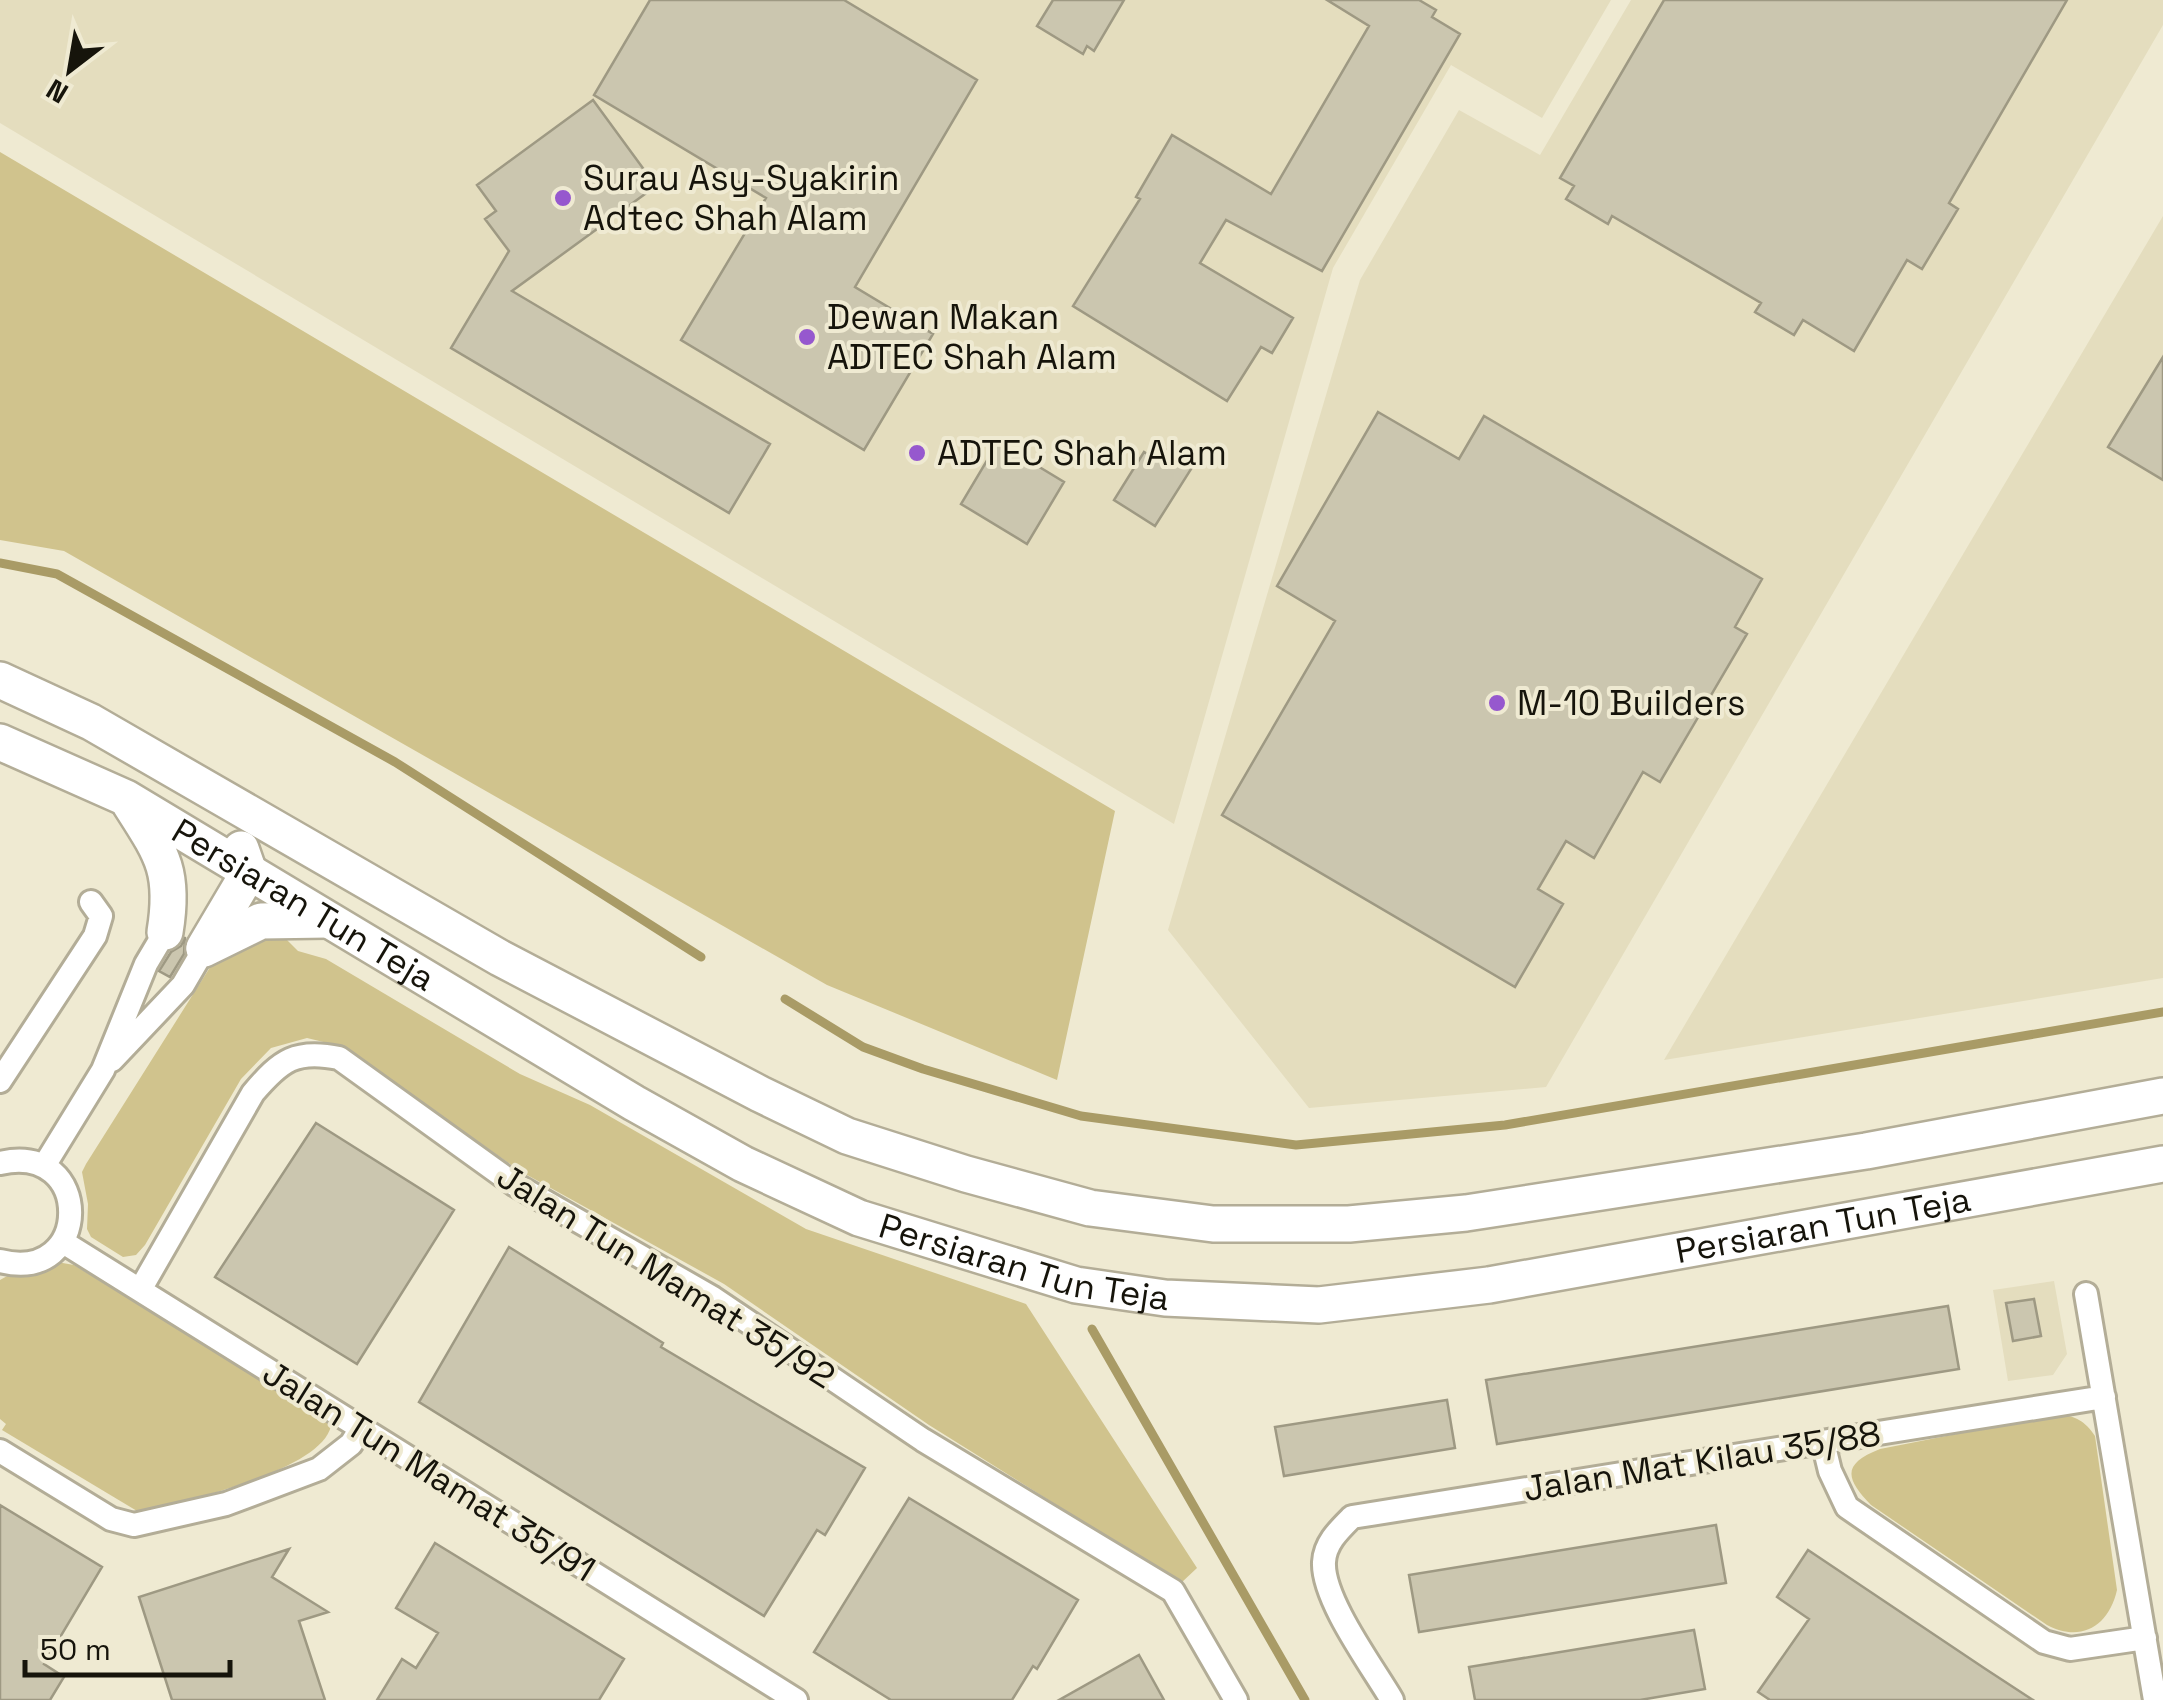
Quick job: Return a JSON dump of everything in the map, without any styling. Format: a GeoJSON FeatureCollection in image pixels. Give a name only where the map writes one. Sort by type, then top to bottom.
{"type":"FeatureCollection","features":[{"type":"Feature","properties":{"kind":"main road","name":"Persiaran Tun Teja"},"geometry":{"type":"LineString","coordinates":[[0,680],[91,722],[329,920],[634,1103],[743,1164],[842,1210],[1076,1285],[1165,1298],[1319,1305],[1489,1284],[2163,1164]]}},
{"type":"Feature","properties":{"kind":"main road","name":"Persiaran Tun Teja"},"geometry":{"type":"LineString","coordinates":[[0,742],[518,967],[847,1136],[1090,1208],[1213,1224],[1349,1224],[1466,1213],[1866,1150],[2163,1096]]}},
{"type":"Feature","properties":{"kind":"main road"},"geometry":{"type":"LineString","coordinates":[[126,798],[166,866],[170,897],[165,932]]}},
{"type":"Feature","properties":{"kind":"main road"},"geometry":{"type":"LineString","coordinates":[[165,932],[240,847]]}},
{"type":"Feature","properties":{"kind":"main road"},"geometry":{"type":"LineString","coordinates":[[204,949],[240,847]]}},
{"type":"Feature","properties":{"kind":"main road"},"geometry":{"type":"LineString","coordinates":[[204,949],[261,922],[329,920]]}},
{"type":"Feature","properties":{"kind":"street"},"geometry":{"type":"LineString","coordinates":[[0,1081],[95,936],[101,916],[91,902]]}},
{"type":"Feature","properties":{"kind":"street"},"geometry":{"type":"LineString","coordinates":[[44,1166],[103,1070],[146,964],[165,932]]}},
{"type":"Feature","properties":{"kind":"street"},"geometry":{"type":"LineString","coordinates":[[103,1070],[183,985],[204,949]]}},
{"type":"Feature","properties":{"kind":"street","name":"Jalan Tun Mamat 35/92"},"geometry":{"type":"LineString","coordinates":[[140,1290],[254,1093],[276,1065],[311,1052],[340,1058],[514,1184],[714,1298],[923,1440],[1173,1591],[1236,1700]]}},
{"type":"Feature","properties":{"kind":"street"},"geometry":{"type":"LineString","coordinates":[[0,1163],[16,1160],[44,1166],[56,1175],[70,1200],[72,1214],[63,1242],[46,1258],[24,1265],[0,1261]]}},
{"type":"Feature","properties":{"kind":"street","name":"Jalan Tun Mamat 35/91"},"geometry":{"type":"LineString","coordinates":[[63,1242],[361,1428],[764,1691],[796,1700]]}},
{"type":"Feature","properties":{"kind":"street"},"geometry":{"type":"LineString","coordinates":[[2086,1294],[2155,1700]]}},
{"type":"Feature","properties":{"kind":"street","name":"Jalan Mat Kilau 35/88"},"geometry":{"type":"LineString","coordinates":[[1392,1700],[1326,1589],[1324,1559],[1333,1536],[1352,1517],[2104,1398]]}},
{"type":"Feature","properties":{"kind":"street"},"geometry":{"type":"LineString","coordinates":[[0,1451],[111,1519],[134,1525],[226,1504],[319,1469],[351,1444],[361,1428]]}},
{"type":"Feature","properties":{"kind":"street"},"geometry":{"type":"LineString","coordinates":[[1823,1442],[1830,1471],[1847,1507],[2044,1642],[2070,1648],[2144,1638]]}},
{"type":"Feature","properties":{"kind":"shaded area","name":"ADTEC Shah Alam"},"geometry":{"type":"Polygon","coordinates":[[[0,0],[1611,0],[1542,118],[1451,65],[1333,268],[1174,824],[0,123],[0,0]]]}},
{"type":"Feature","properties":{"kind":"shaded area"},"geometry":{"type":"Polygon","coordinates":[[[1631,0],[2163,0],[2163,25],[1546,1087],[1309,1108],[1168,930],[1360,280],[1459,110],[1540,155],[1631,0]]]}},
{"type":"Feature","properties":{"kind":"shaded area"},"geometry":{"type":"Polygon","coordinates":[[[0,152],[1115,811],[1057,1080],[827,985],[64,551],[0,540],[0,152]]]}},
{"type":"Feature","properties":{"kind":"shaded area"},"geometry":{"type":"Polygon","coordinates":[[[2163,216],[2163,978],[1664,1060],[2163,216]]]}},
{"type":"Feature","properties":{"kind":"shaded area"},"geometry":{"type":"Polygon","coordinates":[[[277,930],[298,951],[326,959],[520,1074],[590,1105],[806,1229],[1026,1304],[1197,1568],[1181,1583],[929,1425],[724,1284],[520,1171],[344,1047],[307,1038],[271,1048],[241,1079],[136,1255],[123,1257],[91,1237],[82,1172],[86,1164],[214,961],[277,930]]]}},
{"type":"Feature","properties":{"kind":"shaded area"},"geometry":{"type":"Polygon","coordinates":[[[57,1262],[74,1265],[324,1417],[331,1426],[322,1442],[305,1456],[253,1480],[153,1510],[137,1511],[2,1430],[6,1424],[0,1419],[0,1280],[57,1262]]]}},
{"type":"Feature","properties":{"kind":"shaded area"},"geometry":{"type":"Polygon","coordinates":[[[2054,1281],[2067,1354],[2053,1375],[2008,1381],[1993,1290],[2054,1281]]]}},
{"type":"Feature","properties":{"kind":"shaded area"},"geometry":{"type":"Polygon","coordinates":[[[2058,1414],[2080,1420],[2095,1436],[2117,1590],[2100,1622],[2092,1628],[2071,1632],[2047,1625],[1871,1505],[1856,1487],[1851,1473],[1859,1460],[1880,1449],[2058,1414]]]}},
{"type":"Feature","properties":{"kind":"building"},"geometry":{"type":"Polygon","coordinates":[[[650,0],[844,0],[977,80],[855,287],[933,334],[864,450],[681,340],[766,198],[594,95],[650,0]]]}},
{"type":"Feature","properties":{"kind":"building"},"geometry":{"type":"Polygon","coordinates":[[[1053,0],[1124,0],[1094,51],[1087,46],[1083,54],[1037,26],[1053,0]]]}},
{"type":"Feature","properties":{"kind":"building"},"geometry":{"type":"Polygon","coordinates":[[[1327,0],[1419,0],[1436,10],[1432,17],[1460,34],[1322,271],[1226,220],[1200,263],[1293,318],[1272,353],[1261,347],[1227,401],[1073,306],[1140,199],[1136,197],[1172,135],[1271,194],[1369,26],[1327,0]]]}},
{"type":"Feature","properties":{"kind":"building"},"geometry":{"type":"Polygon","coordinates":[[[1664,0],[2067,0],[1949,203],[1958,209],[1922,269],[1907,260],[1854,351],[1803,320],[1794,335],[1755,312],[1761,303],[1612,216],[1608,224],[1566,199],[1574,186],[1560,178],[1664,0]]]}},
{"type":"Feature","properties":{"kind":"building"},"geometry":{"type":"Polygon","coordinates":[[[593,100],[656,186],[512,291],[770,444],[729,513],[451,348],[509,251],[485,219],[496,211],[477,185],[593,100]]]}},
{"type":"Feature","properties":{"kind":"building"},"geometry":{"type":"Polygon","coordinates":[[[2163,357],[2163,480],[2108,447],[2163,357]]]}},
{"type":"Feature","properties":{"kind":"building","name":"M-10 Builders"},"geometry":{"type":"Polygon","coordinates":[[[1378,412],[1459,459],[1484,416],[1762,579],[1735,627],[1747,634],[1660,782],[1643,772],[1594,858],[1566,841],[1538,889],[1563,904],[1515,987],[1222,815],[1335,621],[1277,586],[1378,412]]]}},
{"type":"Feature","properties":{"kind":"building"},"geometry":{"type":"Polygon","coordinates":[[[998,442],[1064,482],[1027,544],[961,504],[998,442]]]}},
{"type":"Feature","properties":{"kind":"building"},"geometry":{"type":"Polygon","coordinates":[[[1167,450],[1193,466],[1155,526],[1114,500],[1144,452],[1159,461],[1167,450]]]}},
{"type":"Feature","properties":{"kind":"building"},"geometry":{"type":"Polygon","coordinates":[[[185,937],[184,954],[170,977],[159,971],[171,952],[181,946],[185,937]]]}},
{"type":"Feature","properties":{"kind":"building"},"geometry":{"type":"Polygon","coordinates":[[[316,1123],[454,1210],[357,1364],[215,1277],[316,1123]]]}},
{"type":"Feature","properties":{"kind":"building"},"geometry":{"type":"Polygon","coordinates":[[[509,1247],[663,1343],[661,1347],[865,1468],[825,1535],[817,1530],[764,1616],[419,1402],[509,1247]]]}},
{"type":"Feature","properties":{"kind":"building"},"geometry":{"type":"Polygon","coordinates":[[[2034,1299],[2041,1336],[2013,1341],[2006,1303],[2034,1299]]]}},
{"type":"Feature","properties":{"kind":"building"},"geometry":{"type":"Polygon","coordinates":[[[1948,1306],[1959,1369],[1497,1444],[1486,1380],[1948,1306]]]}},
{"type":"Feature","properties":{"kind":"building"},"geometry":{"type":"Polygon","coordinates":[[[1447,1400],[1455,1448],[1284,1476],[1275,1427],[1447,1400]]]}},
{"type":"Feature","properties":{"kind":"building"},"geometry":{"type":"Polygon","coordinates":[[[909,1498],[1078,1600],[1037,1669],[1033,1666],[1012,1700],[891,1700],[814,1652],[909,1498]]]}},
{"type":"Feature","properties":{"kind":"building"},"geometry":{"type":"Polygon","coordinates":[[[0,1505],[102,1567],[44,1664],[64,1677],[50,1700],[0,1700],[0,1505]]]}},
{"type":"Feature","properties":{"kind":"building"},"geometry":{"type":"Polygon","coordinates":[[[1716,1525],[1726,1583],[1419,1632],[1409,1575],[1716,1525]]]}},
{"type":"Feature","properties":{"kind":"building"},"geometry":{"type":"Polygon","coordinates":[[[435,1543],[624,1659],[599,1700],[377,1700],[402,1659],[416,1668],[438,1633],[396,1608],[435,1543]]]}},
{"type":"Feature","properties":{"kind":"building"},"geometry":{"type":"Polygon","coordinates":[[[289,1549],[272,1577],[328,1612],[299,1621],[325,1700],[172,1700],[139,1597],[289,1549]]]}},
{"type":"Feature","properties":{"kind":"building"},"geometry":{"type":"Polygon","coordinates":[[[1808,1550],[2033,1700],[1770,1700],[1758,1692],[1809,1619],[1777,1597],[1808,1550]]]}},
{"type":"Feature","properties":{"kind":"building"},"geometry":{"type":"Polygon","coordinates":[[[1694,1630],[1705,1689],[1640,1700],[1475,1700],[1469,1667],[1694,1630]]]}},
{"type":"Feature","properties":{"kind":"building"},"geometry":{"type":"Polygon","coordinates":[[[1139,1655],[1164,1700],[1059,1700],[1139,1655]]]}},
{"type":"Feature","properties":{"kind":"waterway"},"geometry":{"type":"LineString","coordinates":[[0,563],[57,574],[395,762],[701,957]]}},
{"type":"Feature","properties":{"kind":"waterway"},"geometry":{"type":"LineString","coordinates":[[785,999],[863,1047],[1081,1116],[1296,1145],[1505,1125],[2163,1012]]}},
{"type":"Feature","properties":{"kind":"waterway"},"geometry":{"type":"LineString","coordinates":[[1092,1329],[1305,1700]]}},
{"type":"Feature","properties":{"kind":"place","name":"Surau Asy-Syakirin Adtec Shah Alam"},"geometry":{"type":"Point","coordinates":[563,198]}},
{"type":"Feature","properties":{"kind":"place","name":"Dewan Makan ADTEC Shah Alam"},"geometry":{"type":"Point","coordinates":[807,337]}},
{"type":"Feature","properties":{"kind":"place","name":"ADTEC Shah Alam"},"geometry":{"type":"Point","coordinates":[917,453]}},
{"type":"Feature","properties":{"kind":"place","name":"M-10 Builders"},"geometry":{"type":"Point","coordinates":[1497,703]}}]}
